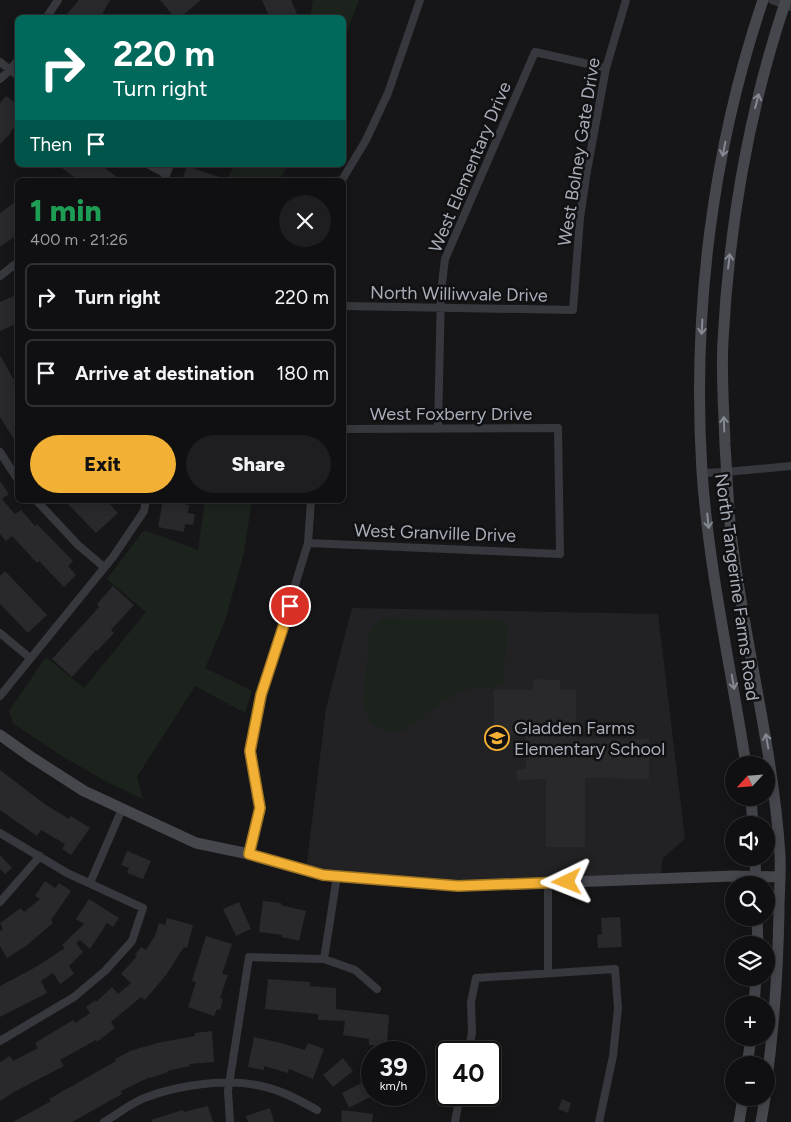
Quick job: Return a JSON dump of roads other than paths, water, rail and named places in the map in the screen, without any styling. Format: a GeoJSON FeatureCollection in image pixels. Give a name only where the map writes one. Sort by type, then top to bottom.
{"type":"FeatureCollection","features":[{"type":"Feature","properties":{"kind":"main road","name":"North Tangerine Farms Road"},"geometry":{"type":"LineString","coordinates":[[771,1056],[774,1033],[780,856],[769,755],[741,602],[731,532],[726,472],[723,343],[728,274],[739,189],[778,2]]}},
{"type":"Feature","properties":{"kind":"main road","name":"North Tangerine Farms Road"},"geometry":{"type":"LineString","coordinates":[[745,756],[715,575],[702,472],[701,352],[705,273],[716,185],[730,115],[754,28],[778,2]]}},
{"type":"Feature","properties":{"kind":"main road"},"geometry":{"type":"LineString","coordinates":[[0,735],[31,758],[84,792],[196,843],[249,854],[323,875],[458,886],[725,876]]}},
{"type":"Feature","properties":{"kind":"main road"},"geometry":{"type":"LineString","coordinates":[[775,878],[779,877]]}},
{"type":"Feature","properties":{"kind":"main road"},"geometry":{"type":"LineString","coordinates":[[739,1122],[741,1106]]}},
{"type":"Feature","properties":{"kind":"main road"},"geometry":{"type":"LineString","coordinates":[[761,1122],[764,1106]]}},
{"type":"Feature","properties":{"kind":"street"},"geometry":{"type":"LineString","coordinates":[[48,15],[58,0]]}},
{"type":"Feature","properties":{"kind":"street"},"geometry":{"type":"LineString","coordinates":[[343,178],[366,140],[388,94],[420,0]]}},
{"type":"Feature","properties":{"kind":"street","name":"West Bolney Gate Drive"},"geometry":{"type":"LineString","coordinates":[[573,310],[582,208],[606,68],[626,0]]}},
{"type":"Feature","properties":{"kind":"street","name":"West Elementary Drive"},"geometry":{"type":"LineString","coordinates":[[438,429],[440,309],[445,260],[535,52],[606,68]]}},
{"type":"Feature","properties":{"kind":"street"},"geometry":{"type":"LineString","coordinates":[[0,62],[15,74]]}},
{"type":"Feature","properties":{"kind":"street"},"geometry":{"type":"LineString","coordinates":[[0,80],[15,64]]}},
{"type":"Feature","properties":{"kind":"street"},"geometry":{"type":"LineString","coordinates":[[152,167],[165,177]]}},
{"type":"Feature","properties":{"kind":"street"},"geometry":{"type":"LineString","coordinates":[[0,276],[15,264]]}},
{"type":"Feature","properties":{"kind":"street","name":"North Williwvale Drive"},"geometry":{"type":"LineString","coordinates":[[346,306],[573,310]]}},
{"type":"Feature","properties":{"kind":"street","name":"West Foxberry Drive"},"geometry":{"type":"LineString","coordinates":[[346,429],[558,428],[560,554]]}},
{"type":"Feature","properties":{"kind":"street"},"geometry":{"type":"LineString","coordinates":[[0,452],[15,475]]}},
{"type":"Feature","properties":{"kind":"street"},"geometry":{"type":"LineString","coordinates":[[702,472],[726,472],[791,466]]}},
{"type":"Feature","properties":{"kind":"street"},"geometry":{"type":"LineString","coordinates":[[39,503],[78,545],[104,567]]}},
{"type":"Feature","properties":{"kind":"street"},"geometry":{"type":"LineString","coordinates":[[0,696],[104,567],[144,511],[145,503]]}},
{"type":"Feature","properties":{"kind":"street"},"geometry":{"type":"LineString","coordinates":[[249,854],[260,808],[250,751],[261,695],[308,543],[312,503]]}},
{"type":"Feature","properties":{"kind":"street","name":"West Granville Drive"},"geometry":{"type":"LineString","coordinates":[[308,543],[560,554]]}},
{"type":"Feature","properties":{"kind":"street"},"geometry":{"type":"LineString","coordinates":[[0,633],[30,658]]}},
{"type":"Feature","properties":{"kind":"street"},"geometry":{"type":"LineString","coordinates":[[90,883],[122,809]]}},
{"type":"Feature","properties":{"kind":"street"},"geometry":{"type":"LineString","coordinates":[[0,832],[67,873],[144,908],[132,941],[105,971],[74,996],[0,1041]]}},
{"type":"Feature","properties":{"kind":"street"},"geometry":{"type":"LineString","coordinates":[[0,902],[40,856]]}},
{"type":"Feature","properties":{"kind":"street"},"geometry":{"type":"LineString","coordinates":[[324,959],[337,876]]}},
{"type":"Feature","properties":{"kind":"street"},"geometry":{"type":"LineString","coordinates":[[548,883],[548,973]]}},
{"type":"Feature","properties":{"kind":"street"},"geometry":{"type":"LineString","coordinates":[[230,1122],[228,1091],[249,957],[324,959],[355,970],[377,989]]}},
{"type":"Feature","properties":{"kind":"street"},"geometry":{"type":"LineString","coordinates":[[470,1041],[472,1033],[471,1002],[476,978],[615,969],[618,1008],[613,1056],[598,1122]]}},
{"type":"Feature","properties":{"kind":"street"},"geometry":{"type":"LineString","coordinates":[[104,1122],[146,1097],[189,1086],[230,1082],[260,1086],[288,1095],[316,1110]]}},
{"type":"Feature","properties":{"kind":"street"},"geometry":{"type":"LineString","coordinates":[[455,1122],[458,1106]]}},
{"type":"Feature","properties":{"kind":"place","name":"Gladden Farms Elementary School"},"geometry":{"type":"Point","coordinates":[497,738]}}]}
